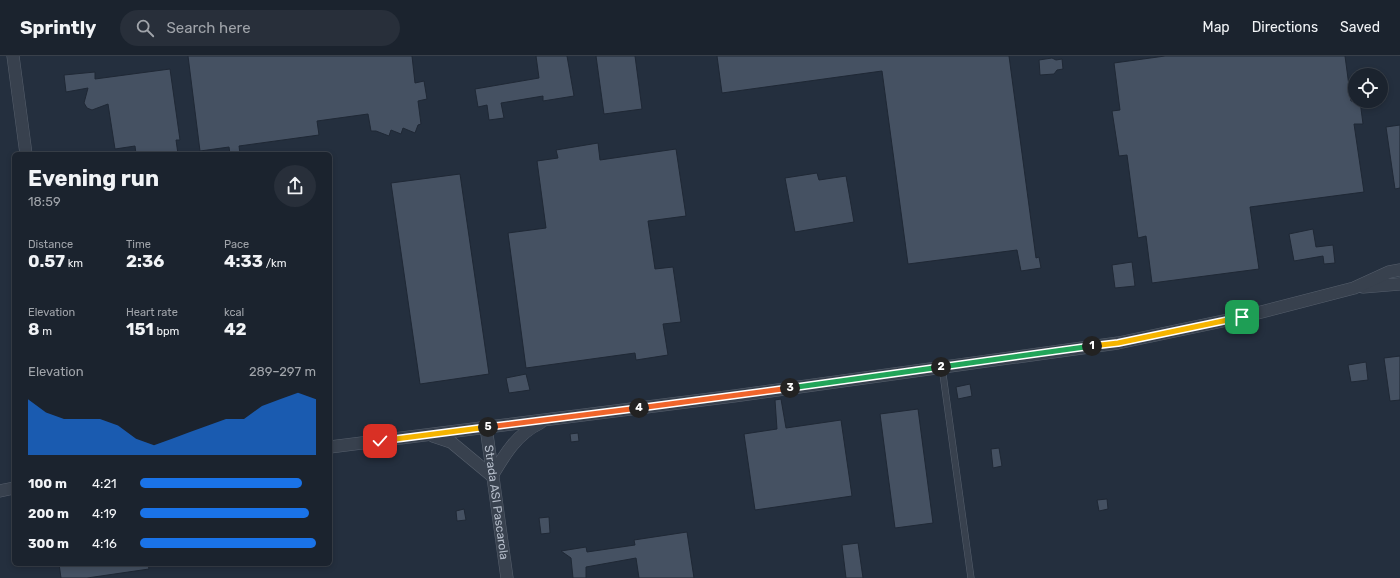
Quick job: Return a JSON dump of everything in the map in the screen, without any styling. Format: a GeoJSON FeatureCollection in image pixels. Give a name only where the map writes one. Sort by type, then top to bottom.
{"type":"FeatureCollection","features":[{"type":"Feature","properties":{"kind":"street"},"geometry":{"type":"LineString","coordinates":[[12,56],[26,152]]}},
{"type":"Feature","properties":{"kind":"street"},"geometry":{"type":"LineString","coordinates":[[332,447],[1118,343],[1242,317],[1354,288],[1395,271],[1400,265]]}},
{"type":"Feature","properties":{"kind":"street"},"geometry":{"type":"LineString","coordinates":[[1354,288],[1400,284]]}},
{"type":"Feature","properties":{"kind":"street"},"geometry":{"type":"LineString","coordinates":[[429,434],[451,442],[492,476],[512,446],[525,431],[549,419]]}},
{"type":"Feature","properties":{"kind":"street","name":"Strada ASI Pascarola"},"geometry":{"type":"LineString","coordinates":[[486,427],[507,578]]}},
{"type":"Feature","properties":{"kind":"street"},"geometry":{"type":"LineString","coordinates":[[0,491],[12,488]]}},
{"type":"Feature","properties":{"kind":"lane"},"geometry":{"type":"LineString","coordinates":[[942,367],[971,578]]}},
{"type":"Feature","properties":{"kind":"building"},"geometry":{"type":"Polygon","coordinates":[[[188,56],[412,56],[415,83],[424,81],[427,99],[418,101],[421,124],[418,125],[415,133],[403,128],[401,134],[391,130],[389,136],[376,131],[371,131],[368,114],[317,121],[319,135],[239,146],[240,152],[230,152],[229,147],[200,151],[188,56]]]}},
{"type":"Feature","properties":{"kind":"building"},"geometry":{"type":"Polygon","coordinates":[[[536,56],[567,56],[574,96],[543,101],[543,96],[501,103],[504,118],[489,120],[487,105],[478,107],[475,89],[539,78],[536,56]]]}},
{"type":"Feature","properties":{"kind":"building"},"geometry":{"type":"Polygon","coordinates":[[[596,56],[635,56],[642,109],[604,114],[596,56]]]}},
{"type":"Feature","properties":{"kind":"building"},"geometry":{"type":"Polygon","coordinates":[[[717,56],[1009,56],[1036,258],[1039,257],[1041,268],[1021,271],[1017,250],[908,264],[882,71],[722,93],[717,56]]]}},
{"type":"Feature","properties":{"kind":"building"},"geometry":{"type":"Polygon","coordinates":[[[1165,56],[1345,56],[1348,78],[1348,108],[1361,108],[1363,124],[1354,124],[1364,192],[1250,207],[1259,269],[1152,283],[1146,236],[1138,238],[1127,155],[1119,156],[1112,111],[1120,110],[1114,63],[1165,56]]]}},
{"type":"Feature","properties":{"kind":"building"},"geometry":{"type":"Polygon","coordinates":[[[1052,58],[1056,60],[1062,59],[1063,69],[1057,70],[1054,74],[1040,75],[1039,60],[1052,58]]]}},
{"type":"Feature","properties":{"kind":"building"},"geometry":{"type":"Polygon","coordinates":[[[170,69],[180,140],[176,140],[178,152],[136,152],[135,146],[115,149],[108,104],[92,110],[87,108],[84,103],[88,88],[66,92],[64,75],[95,72],[95,79],[170,69]]]}},
{"type":"Feature","properties":{"kind":"building"},"geometry":{"type":"Polygon","coordinates":[[[1400,125],[1400,188],[1395,189],[1386,127],[1400,125]]]}},
{"type":"Feature","properties":{"kind":"building"},"geometry":{"type":"Polygon","coordinates":[[[598,143],[600,160],[676,149],[686,216],[648,221],[655,269],[673,267],[681,322],[663,324],[668,355],[636,360],[635,353],[526,368],[508,233],[546,228],[537,161],[558,158],[556,150],[598,143]]]}},
{"type":"Feature","properties":{"kind":"building"},"geometry":{"type":"Polygon","coordinates":[[[817,173],[819,180],[846,176],[854,222],[795,232],[785,178],[817,173]]]}},
{"type":"Feature","properties":{"kind":"building"},"geometry":{"type":"Polygon","coordinates":[[[460,174],[489,374],[420,384],[391,183],[460,174]]]}},
{"type":"Feature","properties":{"kind":"building"},"geometry":{"type":"Polygon","coordinates":[[[1313,229],[1316,247],[1333,245],[1335,263],[1324,264],[1323,256],[1294,261],[1289,234],[1313,229]]]}},
{"type":"Feature","properties":{"kind":"building"},"geometry":{"type":"Polygon","coordinates":[[[1132,262],[1135,286],[1115,288],[1112,265],[1132,262]]]}},
{"type":"Feature","properties":{"kind":"building"},"geometry":{"type":"Polygon","coordinates":[[[1400,356],[1400,400],[1390,401],[1384,358],[1400,356]]]}},
{"type":"Feature","properties":{"kind":"building"},"geometry":{"type":"Polygon","coordinates":[[[1366,362],[1368,380],[1351,382],[1348,365],[1366,362]]]}},
{"type":"Feature","properties":{"kind":"building"},"geometry":{"type":"Polygon","coordinates":[[[526,374],[530,390],[509,393],[506,378],[526,374]]]}},
{"type":"Feature","properties":{"kind":"building"},"geometry":{"type":"Polygon","coordinates":[[[970,384],[972,396],[958,399],[956,387],[970,384]]]}},
{"type":"Feature","properties":{"kind":"building"},"geometry":{"type":"Polygon","coordinates":[[[781,399],[786,428],[841,420],[852,496],[755,510],[744,434],[777,429],[775,400],[781,399]]]}},
{"type":"Feature","properties":{"kind":"building"},"geometry":{"type":"Polygon","coordinates":[[[918,409],[933,523],[895,528],[880,414],[918,409]]]}},
{"type":"Feature","properties":{"kind":"building"},"geometry":{"type":"Polygon","coordinates":[[[578,433],[579,441],[571,442],[570,434],[578,433]]]}},
{"type":"Feature","properties":{"kind":"building"},"geometry":{"type":"Polygon","coordinates":[[[999,448],[1002,466],[993,468],[991,449],[999,448]]]}},
{"type":"Feature","properties":{"kind":"building"},"geometry":{"type":"Polygon","coordinates":[[[1107,499],[1108,509],[1099,511],[1097,500],[1107,499]]]}},
{"type":"Feature","properties":{"kind":"building"},"geometry":{"type":"Polygon","coordinates":[[[464,509],[466,520],[457,521],[456,511],[464,509]]]}},
{"type":"Feature","properties":{"kind":"building"},"geometry":{"type":"Polygon","coordinates":[[[549,517],[550,533],[541,534],[539,518],[549,517]]]}},
{"type":"Feature","properties":{"kind":"building"},"geometry":{"type":"Polygon","coordinates":[[[687,532],[694,578],[639,578],[636,558],[586,567],[586,578],[573,578],[571,558],[561,551],[586,547],[587,552],[635,545],[634,540],[687,532]]]}},
{"type":"Feature","properties":{"kind":"building"},"geometry":{"type":"Polygon","coordinates":[[[858,543],[863,578],[846,578],[842,545],[858,543]]]}},
{"type":"Feature","properties":{"kind":"building"},"geometry":{"type":"Polygon","coordinates":[[[59,566],[148,566],[149,569],[87,578],[61,578],[59,566]]]}},
{"type":"Feature","properties":{"kind":"route"},"geometry":{"type":"LineString","coordinates":[[380,441],[734,396],[1118,343],[1242,317]]}}]}
